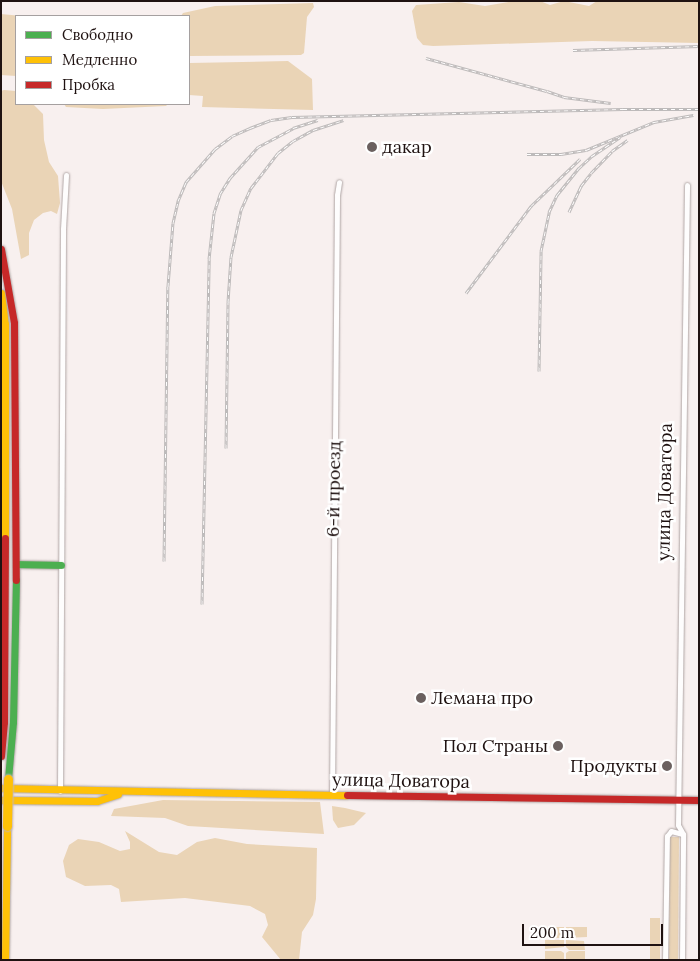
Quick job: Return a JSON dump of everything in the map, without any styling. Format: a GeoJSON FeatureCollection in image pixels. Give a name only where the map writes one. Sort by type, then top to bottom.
{"type":"FeatureCollection","features":[{"type":"Feature","properties":{"kind":"main road"},"geometry":{"type":"LineString","coordinates":[[1,249],[14,323],[16,564],[13,722],[8,779],[5,960]]}},
{"type":"Feature","properties":{"kind":"main road"},"geometry":{"type":"LineString","coordinates":[[1,292],[5,324],[4,722],[1,756]]}},
{"type":"Feature","properties":{"kind":"main road"},"geometry":{"type":"LineString","coordinates":[[16,564],[61,565]]}},
{"type":"Feature","properties":{"kind":"main road","name":"улица Доватора"},"geometry":{"type":"LineString","coordinates":[[1,788],[60,791],[332,796],[699,800]]}},
{"type":"Feature","properties":{"kind":"main road","name":"улица Доватора"},"geometry":{"type":"LineString","coordinates":[[1,800],[97,801],[123,792]]}},
{"type":"Feature","properties":{"kind":"street"},"geometry":{"type":"LineString","coordinates":[[60,791],[63,224],[66,175]]}},
{"type":"Feature","properties":{"kind":"street","name":"6-й проезд"},"geometry":{"type":"LineString","coordinates":[[332,796],[337,195],[339,182]]}},
{"type":"Feature","properties":{"kind":"street","name":"улица Доватора"},"geometry":{"type":"LineString","coordinates":[[678,800],[687,185]]}},
{"type":"Feature","properties":{"kind":"street"},"geometry":{"type":"LineString","coordinates":[[678,800],[678,825],[683,834],[682,960]]}},
{"type":"Feature","properties":{"kind":"street"},"geometry":{"type":"LineString","coordinates":[[665,960],[666,836],[678,825]]}},
{"type":"Feature","properties":{"kind":"street"},"geometry":{"type":"LineString","coordinates":[[671,831],[683,834]]}},
{"type":"Feature","properties":{"kind":"shaded area"},"geometry":{"type":"Polygon","coordinates":[[[515,1],[540,1],[550,5],[564,1],[589,6],[597,1],[699,1],[699,43],[592,41],[433,46],[423,45],[417,38],[412,11],[416,5],[459,2],[485,6],[515,1]]]}},
{"type":"Feature","properties":{"kind":"shaded area"},"geometry":{"type":"Polygon","coordinates":[[[313,3],[314,7],[307,17],[304,53],[301,55],[190,56],[190,15],[182,15],[183,13],[215,6],[313,3]]]}},
{"type":"Feature","properties":{"kind":"shaded area"},"geometry":{"type":"Polygon","coordinates":[[[1,14],[15,15],[15,76],[1,75],[1,14]]]}},
{"type":"Feature","properties":{"kind":"shaded area"},"geometry":{"type":"Polygon","coordinates":[[[288,61],[312,79],[313,110],[202,107],[203,96],[190,95],[190,63],[288,61]]]}},
{"type":"Feature","properties":{"kind":"shaded area"},"geometry":{"type":"Polygon","coordinates":[[[1,91],[15,91],[15,105],[34,105],[43,114],[44,140],[49,162],[58,176],[60,203],[57,214],[51,211],[43,213],[34,220],[29,233],[29,255],[21,259],[12,209],[1,181],[1,91]]]}},
{"type":"Feature","properties":{"kind":"shaded area"},"geometry":{"type":"Polygon","coordinates":[[[65,105],[167,105],[103,109],[66,107],[65,105]]]}},
{"type":"Feature","properties":{"kind":"shaded area"},"geometry":{"type":"Polygon","coordinates":[[[163,800],[320,802],[324,834],[188,826],[165,818],[111,816],[114,809],[163,800]]]}},
{"type":"Feature","properties":{"kind":"shaded area"},"geometry":{"type":"Polygon","coordinates":[[[332,806],[366,813],[354,825],[338,828],[333,820],[332,806]]]}},
{"type":"Feature","properties":{"kind":"shaded area"},"geometry":{"type":"Polygon","coordinates":[[[125,831],[159,852],[177,855],[197,842],[215,838],[247,844],[317,848],[316,899],[313,915],[302,932],[299,960],[281,960],[262,937],[268,925],[265,914],[250,906],[185,898],[121,902],[119,889],[111,885],[85,886],[66,877],[63,861],[69,845],[78,839],[99,842],[120,851],[130,849],[130,842],[125,831]]]}},
{"type":"Feature","properties":{"kind":"shaded area"},"geometry":{"type":"Polygon","coordinates":[[[670,837],[679,837],[678,960],[669,960],[670,837]]]}},
{"type":"Feature","properties":{"kind":"shaded area"},"geometry":{"type":"Polygon","coordinates":[[[650,918],[660,918],[660,960],[650,960],[650,918]]]}},
{"type":"Feature","properties":{"kind":"shaded area"},"geometry":{"type":"Polygon","coordinates":[[[545,927],[564,927],[564,938],[545,938],[545,927]]]}},
{"type":"Feature","properties":{"kind":"shaded area"},"geometry":{"type":"Polygon","coordinates":[[[566,927],[587,927],[587,937],[566,938],[566,927]]]}},
{"type":"Feature","properties":{"kind":"shaded area"},"geometry":{"type":"Polygon","coordinates":[[[545,940],[564,940],[564,947],[545,949],[545,940]]]}},
{"type":"Feature","properties":{"kind":"shaded area"},"geometry":{"type":"Polygon","coordinates":[[[566,940],[584,941],[585,950],[569,950],[566,947],[566,940]]]}},
{"type":"Feature","properties":{"kind":"shaded area"},"geometry":{"type":"Polygon","coordinates":[[[545,951],[561,951],[564,953],[564,960],[545,960],[545,951]]]}},
{"type":"Feature","properties":{"kind":"shaded area"},"geometry":{"type":"Polygon","coordinates":[[[569,951],[585,951],[585,960],[566,960],[566,953],[569,951]]]}},
{"type":"Feature","properties":{"kind":"railway"},"geometry":{"type":"LineString","coordinates":[[573,50],[699,46]]}},
{"type":"Feature","properties":{"kind":"railway"},"geometry":{"type":"LineString","coordinates":[[426,58],[564,97],[611,103]]}},
{"type":"Feature","properties":{"kind":"railway"},"geometry":{"type":"LineString","coordinates":[[164,561],[168,286],[173,223],[178,201],[186,182],[215,149],[232,136],[250,128],[271,120],[292,117],[699,109]]}},
{"type":"Feature","properties":{"kind":"railway"},"geometry":{"type":"LineString","coordinates":[[527,154],[561,154],[586,150],[654,122],[693,115]]}},
{"type":"Feature","properties":{"kind":"railway"},"geometry":{"type":"LineString","coordinates":[[202,604],[209,259],[214,213],[220,194],[230,178],[258,147],[293,128],[318,120]]}},
{"type":"Feature","properties":{"kind":"railway"},"geometry":{"type":"LineString","coordinates":[[226,448],[228,302],[231,257],[241,210],[251,188],[278,153],[293,141],[313,130],[343,120]]}},
{"type":"Feature","properties":{"kind":"railway"},"geometry":{"type":"LineString","coordinates":[[539,371],[541,251],[549,212],[557,195],[579,168],[592,156],[620,137]]}},
{"type":"Feature","properties":{"kind":"railway"},"geometry":{"type":"LineString","coordinates":[[569,212],[581,186],[591,173],[612,151],[628,140]]}},
{"type":"Feature","properties":{"kind":"railway"},"geometry":{"type":"LineString","coordinates":[[466,293],[531,206],[580,159]]}},
{"type":"Feature","properties":{"kind":"traffic: fast"},"geometry":{"type":"LineString","coordinates":[[16,564],[61,565]]}},
{"type":"Feature","properties":{"kind":"traffic: fast"},"geometry":{"type":"LineString","coordinates":[[8,779],[13,722],[16,580]]}},
{"type":"Feature","properties":{"kind":"traffic: slow"},"geometry":{"type":"LineString","coordinates":[[1,293],[5,324],[5,538]]}},
{"type":"Feature","properties":{"kind":"traffic: slow"},"geometry":{"type":"LineString","coordinates":[[7,826],[8,779]]}},
{"type":"Feature","properties":{"kind":"traffic: slow"},"geometry":{"type":"LineString","coordinates":[[1,788],[347,795]]}},
{"type":"Feature","properties":{"kind":"traffic: slow"},"geometry":{"type":"LineString","coordinates":[[1,800],[97,801],[118,794]]}},
{"type":"Feature","properties":{"kind":"traffic: slow"},"geometry":{"type":"LineString","coordinates":[[5,960],[7,826]]}},
{"type":"Feature","properties":{"kind":"traffic: jam"},"geometry":{"type":"LineString","coordinates":[[1,249],[14,323],[16,580]]}},
{"type":"Feature","properties":{"kind":"traffic: jam"},"geometry":{"type":"LineString","coordinates":[[1,756],[4,722],[5,538]]}},
{"type":"Feature","properties":{"kind":"traffic: jam"},"geometry":{"type":"LineString","coordinates":[[347,795],[699,800]]}},
{"type":"Feature","properties":{"kind":"place","name":"дакар"},"geometry":{"type":"Point","coordinates":[372,147]}},
{"type":"Feature","properties":{"kind":"place","name":"Лемана про"},"geometry":{"type":"Point","coordinates":[421,698]}},
{"type":"Feature","properties":{"kind":"place","name":"Пол Страны"},"geometry":{"type":"Point","coordinates":[558,746]}},
{"type":"Feature","properties":{"kind":"place","name":"Продукты"},"geometry":{"type":"Point","coordinates":[667,766]}}]}
